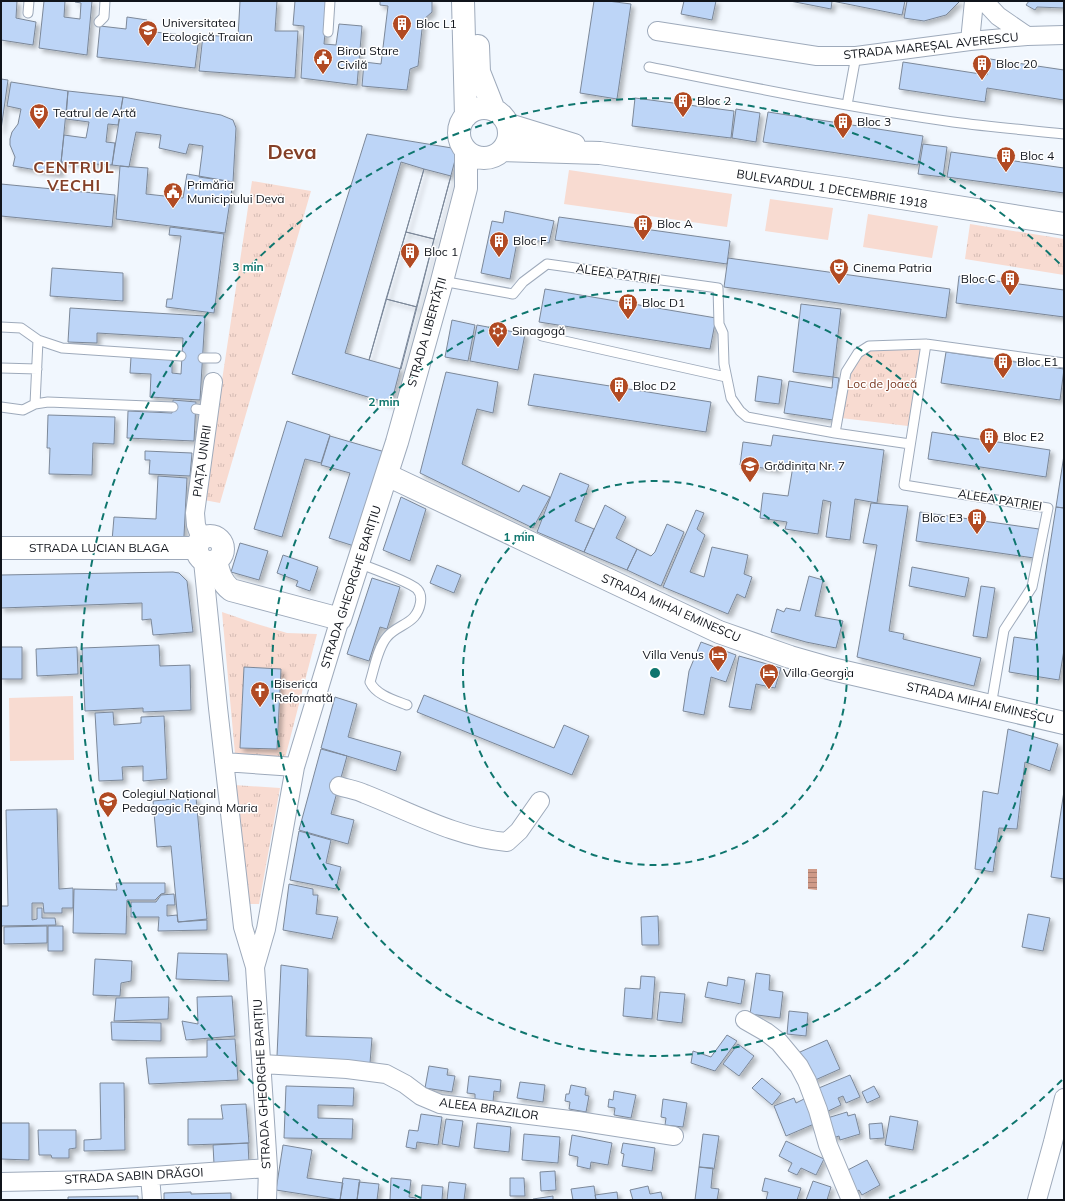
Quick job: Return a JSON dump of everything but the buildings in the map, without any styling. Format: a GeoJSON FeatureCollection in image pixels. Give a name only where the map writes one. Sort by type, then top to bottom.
{"type":"FeatureCollection","features":[{"type":"Feature","properties":{"kind":"street"},"geometry":{"type":"LineString","coordinates":[[463,1],[466,116]]}},
{"type":"Feature","properties":{"kind":"street"},"geometry":{"type":"LineString","coordinates":[[478,1],[479,72],[501,117],[509,138],[494,154]]}},
{"type":"Feature","properties":{"kind":"street"},"geometry":{"type":"LineString","coordinates":[[970,41],[974,1]]}},
{"type":"Feature","properties":{"kind":"street"},"geometry":{"type":"LineString","coordinates":[[984,1],[998,16],[1027,36]]}},
{"type":"Feature","properties":{"kind":"street","name":"STRADA MAREȘAL AVERESCU"},"geometry":{"type":"LineString","coordinates":[[657,31],[817,56],[856,56],[970,41],[1027,36],[1064,35]]}},
{"type":"Feature","properties":{"kind":"street"},"geometry":{"type":"LineString","coordinates":[[479,108],[486,108],[501,117],[600,153],[494,154],[477,158],[466,151],[462,144],[459,130],[461,123],[472,111],[479,108]]}},
{"type":"Feature","properties":{"kind":"street","name":"STRADA LIBERTĂȚII"},"geometry":{"type":"LineString","coordinates":[[387,475],[442,281],[466,188],[466,151]]}},
{"type":"Feature","properties":{"kind":"street","name":"BULEVARDUL 1 DECEMBRIE 1918"},"geometry":{"type":"LineString","coordinates":[[600,153],[845,189],[1064,224]]}},
{"type":"Feature","properties":{"kind":"street","name":"STRADA LIBERTĂȚII"},"geometry":{"type":"LineString","coordinates":[[466,188],[494,154]]}},
{"type":"Feature","properties":{"kind":"street","name":"PIAȚA UNIRII"},"geometry":{"type":"LineString","coordinates":[[204,552],[196,525],[195,513],[202,410],[213,382]]}},
{"type":"Feature","properties":{"kind":"street","name":"STRADA GHEORGHE BARIȚIU"},"geometry":{"type":"LineString","coordinates":[[255,967],[266,929],[295,767],[340,619],[387,475]]}},
{"type":"Feature","properties":{"kind":"street","name":"STRADA MIHAI EMINESCU"},"geometry":{"type":"LineString","coordinates":[[387,475],[719,632],[790,657],[1064,723]]}},
{"type":"Feature","properties":{"kind":"street","name":"STRADA LUCIAN BLAGA"},"geometry":{"type":"LineString","coordinates":[[1,548],[204,552]]}},
{"type":"Feature","properties":{"kind":"street"},"geometry":{"type":"LineString","coordinates":[[204,552],[226,585],[232,590],[340,619]]}},
{"type":"Feature","properties":{"kind":"street","name":"STRADA GHEORGHE BARIȚIU"},"geometry":{"type":"LineString","coordinates":[[204,552],[224,762],[243,928],[255,967],[268,1168],[267,1200]]}},
{"type":"Feature","properties":{"kind":"street"},"geometry":{"type":"LineString","coordinates":[[224,762],[295,767]]}},
{"type":"Feature","properties":{"kind":"street"},"geometry":{"type":"LineString","coordinates":[[339,786],[364,793],[427,820],[487,840],[507,842],[519,831],[540,801]]}},
{"type":"Feature","properties":{"kind":"street"},"geometry":{"type":"LineString","coordinates":[[745,1020],[766,1032],[779,1042],[799,1066],[808,1081],[828,1145],[851,1200]]}},
{"type":"Feature","properties":{"kind":"street","name":"ALEEA BRAZILOR"},"geometry":{"type":"LineString","coordinates":[[262,1064],[347,1069],[386,1074],[405,1084],[421,1096],[440,1104],[578,1121],[674,1136]]}},
{"type":"Feature","properties":{"kind":"street"},"geometry":{"type":"LineString","coordinates":[[1037,1200],[1064,1098]]}},
{"type":"Feature","properties":{"kind":"street"},"geometry":{"type":"LineString","coordinates":[[1053,1142],[1064,1157]]}},
{"type":"Feature","properties":{"kind":"street","name":"STRADA SABIN DRĂGOI"},"geometry":{"type":"LineString","coordinates":[[1,1182],[95,1180],[268,1168]]}},
{"type":"Feature","properties":{"kind":"street"},"geometry":{"type":"LineString","coordinates":[[150,1176],[152,1200]]}},
{"type":"Feature","properties":{"kind":"lane"},"geometry":{"type":"LineString","coordinates":[[28,13],[29,1]]}},
{"type":"Feature","properties":{"kind":"lane"},"geometry":{"type":"LineString","coordinates":[[99,22],[104,18],[105,1]]}},
{"type":"Feature","properties":{"kind":"lane"},"geometry":{"type":"LineString","coordinates":[[328,32],[330,1]]}},
{"type":"Feature","properties":{"kind":"lane"},"geometry":{"type":"LineString","coordinates":[[847,105],[856,56]]}},
{"type":"Feature","properties":{"kind":"lane"},"geometry":{"type":"LineString","coordinates":[[650,67],[847,105],[953,122],[1064,134]]}},
{"type":"Feature","properties":{"kind":"lane","name":"ALEEA PATRIEI"},"geometry":{"type":"LineString","coordinates":[[442,281],[514,294],[523,282],[548,264],[718,288],[719,324],[723,333],[726,377],[731,398],[740,411],[747,417],[835,433],[910,444]]}},
{"type":"Feature","properties":{"kind":"lane"},"geometry":{"type":"LineString","coordinates":[[1,327],[21,328],[38,340],[62,348],[181,356]]}},
{"type":"Feature","properties":{"kind":"lane"},"geometry":{"type":"LineString","coordinates":[[542,336],[726,377]]}},
{"type":"Feature","properties":{"kind":"lane"},"geometry":{"type":"LineString","coordinates":[[35,404],[38,340]]}},
{"type":"Feature","properties":{"kind":"lane"},"geometry":{"type":"LineString","coordinates":[[835,433],[846,372],[858,353],[869,346],[926,344],[1064,363]]}},
{"type":"Feature","properties":{"kind":"lane","name":"ALEEA PATRIEI"},"geometry":{"type":"LineString","coordinates":[[926,344],[904,485],[1048,508],[1032,587],[1004,630],[991,706]]}},
{"type":"Feature","properties":{"kind":"lane"},"geometry":{"type":"LineString","coordinates":[[203,358],[216,358]]}},
{"type":"Feature","properties":{"kind":"lane"},"geometry":{"type":"LineString","coordinates":[[1,368],[37,369]]}},
{"type":"Feature","properties":{"kind":"lane"},"geometry":{"type":"LineString","coordinates":[[1,407],[23,410],[35,404],[48,402],[173,408]]}},
{"type":"Feature","properties":{"kind":"lane"},"geometry":{"type":"LineString","coordinates":[[358,563],[418,589],[421,598],[418,610],[408,622],[384,640],[370,682],[373,688],[378,692],[406,705]]}},
{"type":"Feature","properties":{"kind":"green space"},"geometry":{"type":"Polygon","coordinates":[[[569,170],[732,194],[727,227],[564,204],[569,170]]]}},
{"type":"Feature","properties":{"kind":"green space"},"geometry":{"type":"Polygon","coordinates":[[[252,181],[311,191],[220,503],[204,500],[252,181]]]}},
{"type":"Feature","properties":{"kind":"green space"},"geometry":{"type":"Polygon","coordinates":[[[770,199],[833,208],[828,240],[765,231],[770,199]]]}},
{"type":"Feature","properties":{"kind":"green space"},"geometry":{"type":"Polygon","coordinates":[[[868,214],[938,226],[932,258],[863,247],[868,214]]]}},
{"type":"Feature","properties":{"kind":"green space"},"geometry":{"type":"Polygon","coordinates":[[[970,224],[1064,239],[1064,275],[965,259],[970,224]]]}},
{"type":"Feature","properties":{"kind":"green space","name":"Loc de Joacă"},"geometry":{"type":"Polygon","coordinates":[[[924,346],[908,426],[841,418],[848,380],[855,363],[861,356],[868,351],[878,349],[924,346]]]}},
{"type":"Feature","properties":{"kind":"green space"},"geometry":{"type":"Polygon","coordinates":[[[222,612],[287,633],[317,634],[282,770],[236,765],[222,612]]]}},
{"type":"Feature","properties":{"kind":"green space"},"geometry":{"type":"Polygon","coordinates":[[[73,696],[74,760],[10,761],[9,698],[73,696]]]}},
{"type":"Feature","properties":{"kind":"green space"},"geometry":{"type":"Polygon","coordinates":[[[234,785],[280,788],[259,904],[248,904],[234,785]]]}},
{"type":"Feature","properties":{"kind":"shaded area"},"geometry":{"type":"Polygon","coordinates":[[[808,869],[817,869],[817,890],[808,889],[808,869]]]}},
{"type":"Feature","properties":{"kind":"place","name":"Bloc L1"},"geometry":{"type":"Point","coordinates":[402,41]}},
{"type":"Feature","properties":{"kind":"place","name":"Universitatea Ecologică Traian"},"geometry":{"type":"Point","coordinates":[148,47]}},
{"type":"Feature","properties":{"kind":"place","name":"Birou Stare Civilă"},"geometry":{"type":"Point","coordinates":[323,75]}},
{"type":"Feature","properties":{"kind":"place","name":"Bloc 20"},"geometry":{"type":"Point","coordinates":[982,81]}},
{"type":"Feature","properties":{"kind":"place","name":"Bloc 2"},"geometry":{"type":"Point","coordinates":[683,118]}},
{"type":"Feature","properties":{"kind":"place","name":"Teatrul de Artă"},"geometry":{"type":"Point","coordinates":[39,130]}},
{"type":"Feature","properties":{"kind":"place","name":"Bloc 3"},"geometry":{"type":"Point","coordinates":[843,139]}},
{"type":"Feature","properties":{"kind":"place","name":"Bloc 4"},"geometry":{"type":"Point","coordinates":[1006,173]}},
{"type":"Feature","properties":{"kind":"place","name":"Primăria Municipiului Deva"},"geometry":{"type":"Point","coordinates":[173,209]}},
{"type":"Feature","properties":{"kind":"place","name":"Bloc A"},"geometry":{"type":"Point","coordinates":[643,241]}},
{"type":"Feature","properties":{"kind":"place","name":"Bloc F"},"geometry":{"type":"Point","coordinates":[499,258]}},
{"type":"Feature","properties":{"kind":"place","name":"Bloc 1"},"geometry":{"type":"Point","coordinates":[410,269]}},
{"type":"Feature","properties":{"kind":"place","name":"Cinema Patria"},"geometry":{"type":"Point","coordinates":[839,285]}},
{"type":"Feature","properties":{"kind":"place","name":"Bloc C"},"geometry":{"type":"Point","coordinates":[1010,296]}},
{"type":"Feature","properties":{"kind":"place","name":"Bloc D1"},"geometry":{"type":"Point","coordinates":[628,320]}},
{"type":"Feature","properties":{"kind":"place","name":"Sinagogă"},"geometry":{"type":"Point","coordinates":[498,348]}},
{"type":"Feature","properties":{"kind":"place","name":"Bloc E1"},"geometry":{"type":"Point","coordinates":[1003,379]}},
{"type":"Feature","properties":{"kind":"place","name":"Bloc D2"},"geometry":{"type":"Point","coordinates":[619,403]}},
{"type":"Feature","properties":{"kind":"place","name":"Bloc E2"},"geometry":{"type":"Point","coordinates":[989,454]}},
{"type":"Feature","properties":{"kind":"place","name":"Grădinița Nr. 7"},"geometry":{"type":"Point","coordinates":[750,483]}},
{"type":"Feature","properties":{"kind":"place","name":"Bloc E3"},"geometry":{"type":"Point","coordinates":[977,535]}},
{"type":"Feature","properties":{"kind":"place","name":"Villa Venus"},"geometry":{"type":"Point","coordinates":[718,672]}},
{"type":"Feature","properties":{"kind":"place","name":"Villa Georgia"},"geometry":{"type":"Point","coordinates":[769,690]}},
{"type":"Feature","properties":{"kind":"place","name":"Biserica Reformată"},"geometry":{"type":"Point","coordinates":[260,708]}},
{"type":"Feature","properties":{"kind":"place","name":"Colegiul Național Pedagogic Regina Maria"},"geometry":{"type":"Point","coordinates":[108,818]}},
{"type":"Feature","properties":{"kind":"district","name":"Deva"},"geometry":{"type":"Point","coordinates":[292,152]}},
{"type":"Feature","properties":{"kind":"district","name":"CENTRUL VECHI"},"geometry":{"type":"Point","coordinates":[74,176]}}]}
